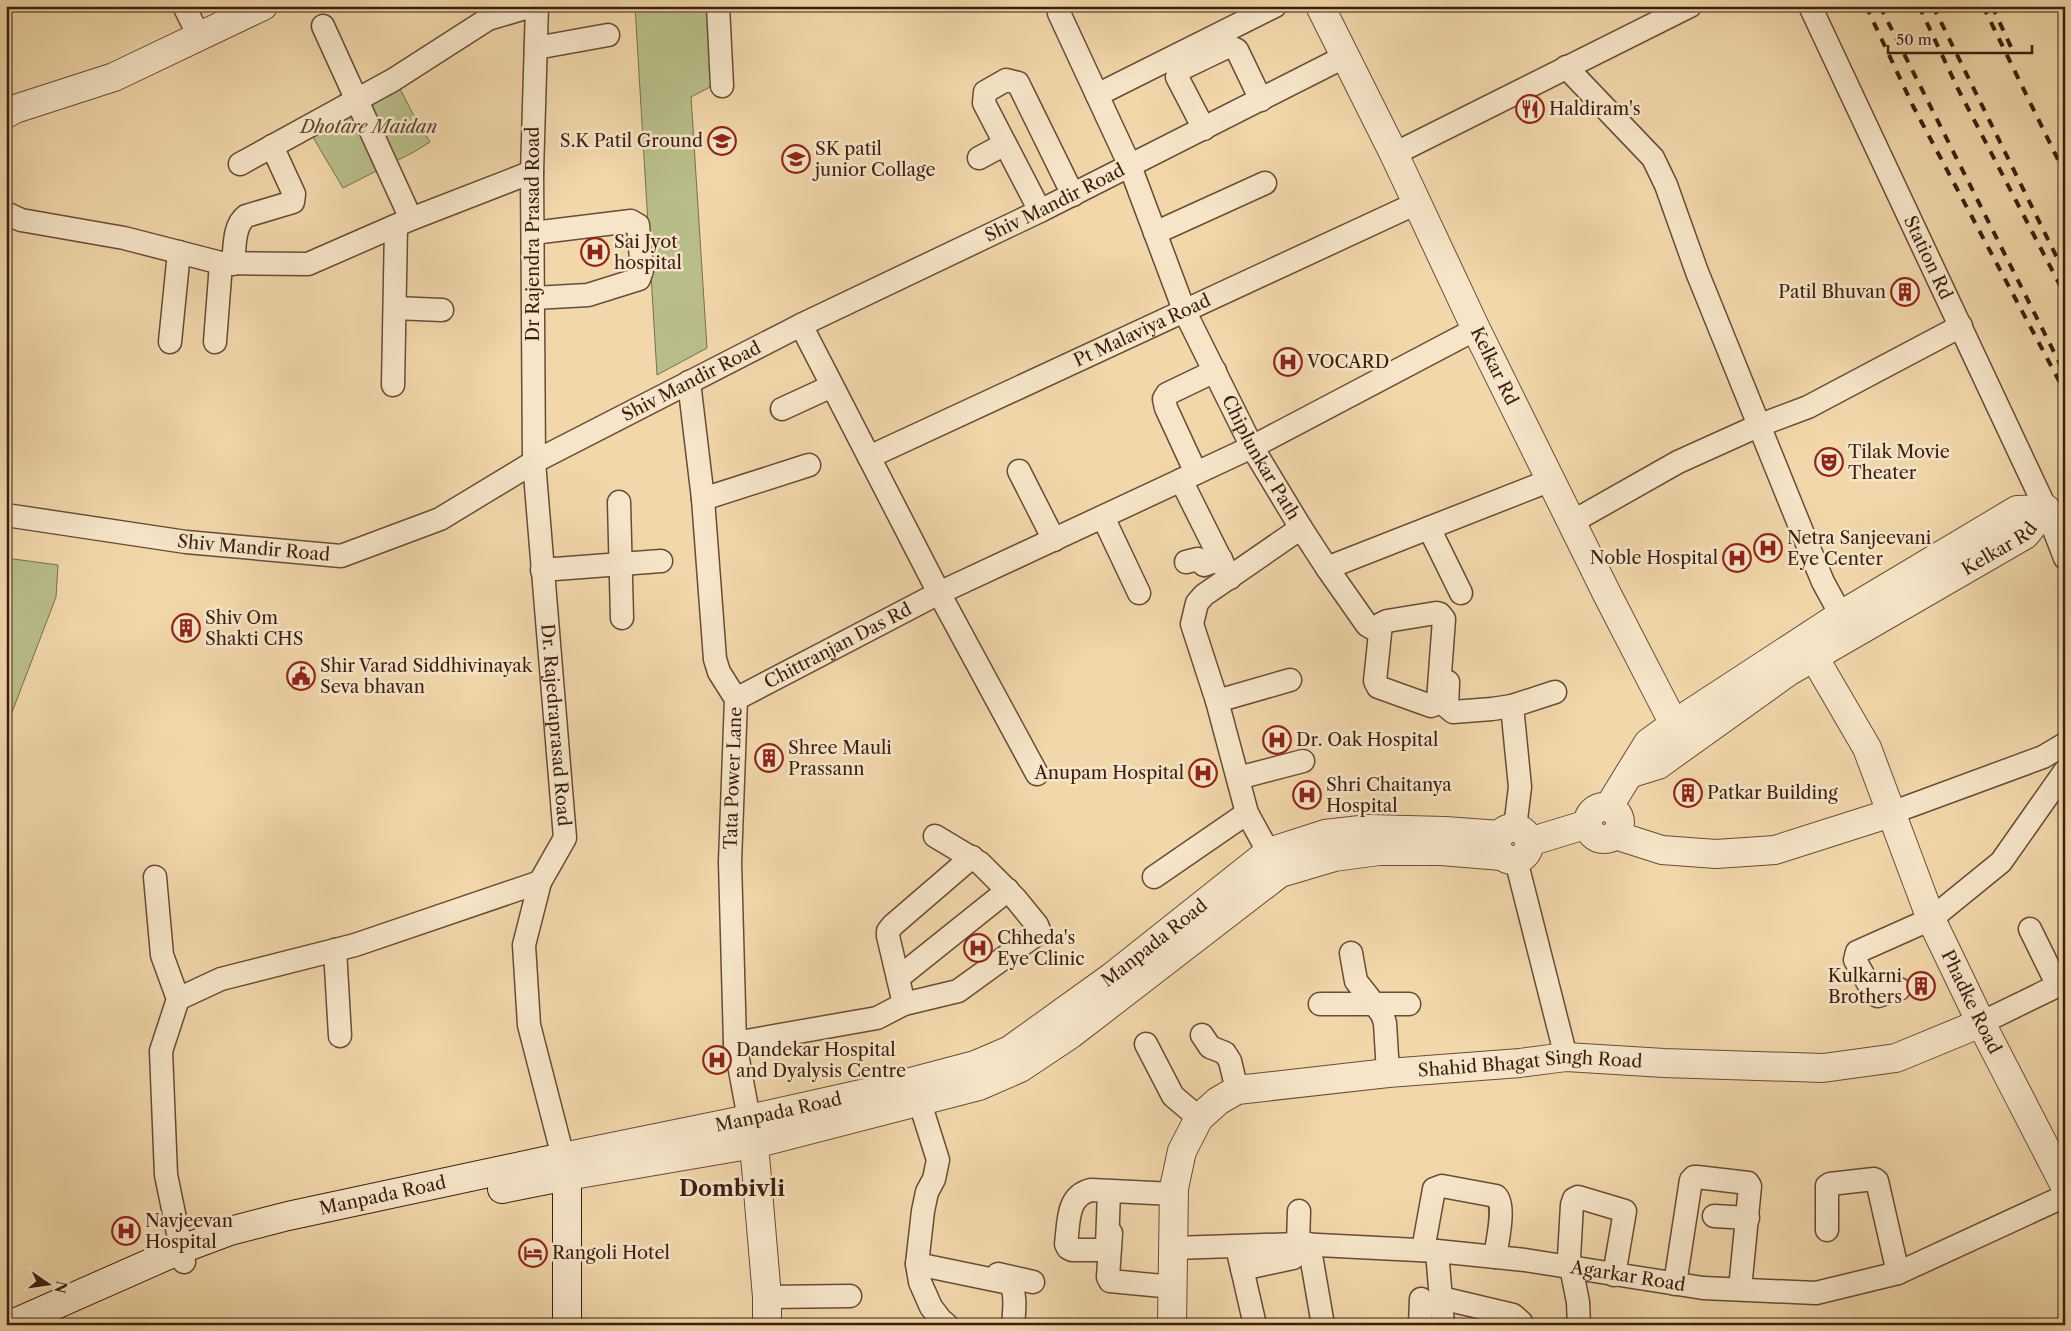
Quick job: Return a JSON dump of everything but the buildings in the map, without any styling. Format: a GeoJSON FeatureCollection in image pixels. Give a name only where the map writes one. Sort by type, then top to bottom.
{"type":"FeatureCollection","features":[{"type":"Feature","properties":{"kind":"street"},"geometry":{"type":"LineString","coordinates":[[184,6],[199,36]]}},
{"type":"Feature","properties":{"kind":"street"},"geometry":{"type":"LineString","coordinates":[[240,164],[358,100],[445,48],[488,19],[532,6]]}},
{"type":"Feature","properties":{"kind":"street","name":"Dr Rajendra Prasad Road"},"geometry":{"type":"LineString","coordinates":[[534,462],[532,172],[537,6]]}},
{"type":"Feature","properties":{"kind":"street"},"geometry":{"type":"LineString","coordinates":[[718,6],[722,86]]}},
{"type":"Feature","properties":{"kind":"street","name":"Chiplunkar Path"},"geometry":{"type":"LineString","coordinates":[[1058,6],[1059,13],[1130,166],[1184,310],[1252,447],[1301,528],[1225,568],[1197,603],[1192,624],[1217,701],[1247,813],[1274,863]]}},
{"type":"Feature","properties":{"kind":"street"},"geometry":{"type":"LineString","coordinates":[[1100,100],[1275,6]]}},
{"type":"Feature","properties":{"kind":"street","name":"Kelkar Rd"},"geometry":{"type":"LineString","coordinates":[[1320,6],[1394,154],[1476,329],[1674,724]]}},
{"type":"Feature","properties":{"kind":"street"},"geometry":{"type":"LineString","coordinates":[[1394,154],[1690,6]]}},
{"type":"Feature","properties":{"kind":"street","name":"Station Rd"},"geometry":{"type":"LineString","coordinates":[[1810,6],[2046,509],[2065,558]]}},
{"type":"Feature","properties":{"kind":"street"},"geometry":{"type":"LineString","coordinates":[[6,114],[15,109],[114,77],[259,7]]}},
{"type":"Feature","properties":{"kind":"street"},"geometry":{"type":"LineString","coordinates":[[323,26],[358,100],[403,223],[395,308],[393,385]]}},
{"type":"Feature","properties":{"kind":"street"},"geometry":{"type":"LineString","coordinates":[[536,43],[602,31]]}},
{"type":"Feature","properties":{"kind":"street"},"geometry":{"type":"LineString","coordinates":[[1199,131],[1177,77],[1179,70],[1229,46],[1232,47],[1237,50],[1261,100]]}},
{"type":"Feature","properties":{"kind":"street","name":"Shiv Mandir Road"},"geometry":{"type":"LineString","coordinates":[[6,515],[186,542],[341,556],[440,519],[534,462],[801,325],[1073,195],[1344,57]]}},
{"type":"Feature","properties":{"kind":"street"},"geometry":{"type":"LineString","coordinates":[[1566,67],[1653,158],[1666,185],[1697,272],[1823,582],[1840,615]]}},
{"type":"Feature","properties":{"kind":"street"},"geometry":{"type":"LineString","coordinates":[[1169,76],[1199,131]]}},
{"type":"Feature","properties":{"kind":"street"},"geometry":{"type":"LineString","coordinates":[[1040,211],[984,104],[985,92],[1006,80],[1018,83],[1073,195]]}},
{"type":"Feature","properties":{"kind":"street"},"geometry":{"type":"LineString","coordinates":[[1100,100],[1145,85]]}},
{"type":"Feature","properties":{"kind":"street"},"geometry":{"type":"LineString","coordinates":[[979,158],[1005,144]]}},
{"type":"Feature","properties":{"kind":"street"},"geometry":{"type":"LineString","coordinates":[[215,342],[227,263],[238,226],[246,216],[293,202],[294,199],[294,194],[272,146]]}},
{"type":"Feature","properties":{"kind":"street"},"geometry":{"type":"LineString","coordinates":[[6,213],[21,220],[124,238],[227,263],[308,264],[403,223],[532,172]]}},
{"type":"Feature","properties":{"kind":"street"},"geometry":{"type":"LineString","coordinates":[[1156,232],[1265,183]]}},
{"type":"Feature","properties":{"kind":"street","name":"Pt Malaviya Road"},"geometry":{"type":"LineString","coordinates":[[869,457],[1417,202]]}},
{"type":"Feature","properties":{"kind":"street"},"geometry":{"type":"LineString","coordinates":[[533,233],[631,221],[636,222],[638,225],[642,270],[639,279],[588,295],[534,298]]}},
{"type":"Feature","properties":{"kind":"street"},"geometry":{"type":"LineString","coordinates":[[170,342],[179,252]]}},
{"type":"Feature","properties":{"kind":"street"},"geometry":{"type":"LineString","coordinates":[[395,308],[442,310]]}},
{"type":"Feature","properties":{"kind":"street"},"geometry":{"type":"LineString","coordinates":[[801,325],[939,593],[1037,774]]}},
{"type":"Feature","properties":{"kind":"street"},"geometry":{"type":"LineString","coordinates":[[1572,522],[1678,462],[1760,425],[1808,407],[1961,326]]}},
{"type":"Feature","properties":{"kind":"street","name":"Chittranjan Das Rd"},"geometry":{"type":"LineString","coordinates":[[736,699],[939,593],[1252,447],[1476,329]]}},
{"type":"Feature","properties":{"kind":"street"},"geometry":{"type":"LineString","coordinates":[[1215,371],[1167,394],[1164,399],[1189,477],[1225,568]]}},
{"type":"Feature","properties":{"kind":"street","name":"Tata Power Lane"},"geometry":{"type":"LineString","coordinates":[[690,382],[703,499],[715,659],[719,672],[736,699],[730,862],[735,1043],[751,1132],[767,1297],[767,1325]]}},
{"type":"Feature","properties":{"kind":"street"},"geometry":{"type":"LineString","coordinates":[[782,408],[832,386]]}},
{"type":"Feature","properties":{"kind":"street","name":"Dr. Rajedraprasad Road"},"geometry":{"type":"LineString","coordinates":[[534,462],[565,838],[540,882],[524,945],[529,1025],[565,1166]]}},
{"type":"Feature","properties":{"kind":"street"},"geometry":{"type":"LineString","coordinates":[[703,499],[809,465]]}},
{"type":"Feature","properties":{"kind":"street"},"geometry":{"type":"LineString","coordinates":[[1019,471],[1054,540]]}},
{"type":"Feature","properties":{"kind":"street"},"geometry":{"type":"LineString","coordinates":[[1327,568],[1551,480]]}},
{"type":"Feature","properties":{"kind":"street"},"geometry":{"type":"LineString","coordinates":[[618,502],[622,618]]}},
{"type":"Feature","properties":{"kind":"street","name":"Kelkar Rd"},"geometry":{"type":"LineString","coordinates":[[1598,816],[1629,774],[1648,743],[1674,724],[1840,615],[2017,510],[2046,509]]}},
{"type":"Feature","properties":{"kind":"street","name":"Kelkar Rd"},"geometry":{"type":"LineString","coordinates":[[1629,774],[1658,765],[1788,672],[2025,535],[2046,509]]}},
{"type":"Feature","properties":{"kind":"street"},"geometry":{"type":"LineString","coordinates":[[1103,517],[1139,593]]}},
{"type":"Feature","properties":{"kind":"street"},"geometry":{"type":"LineString","coordinates":[[1301,528],[1327,568],[1371,623],[1451,595],[1429,528]]}},
{"type":"Feature","properties":{"kind":"street"},"geometry":{"type":"LineString","coordinates":[[1186,562],[1198,558],[1204,565],[1225,568]]}},
{"type":"Feature","properties":{"kind":"street"},"geometry":{"type":"LineString","coordinates":[[542,570],[660,561]]}},
{"type":"Feature","properties":{"kind":"street"},"geometry":{"type":"LineString","coordinates":[[1452,617],[1446,707],[1453,712],[1492,709],[1512,706],[1554,692]]}},
{"type":"Feature","properties":{"kind":"street","name":"Phadke Road"},"geometry":{"type":"LineString","coordinates":[[1814,657],[1867,748],[1931,919],[1981,1023],[2065,1186]]}},
{"type":"Feature","properties":{"kind":"street"},"geometry":{"type":"LineString","coordinates":[[1217,701],[1290,680]]}},
{"type":"Feature","properties":{"kind":"street"},"geometry":{"type":"LineString","coordinates":[[1512,706],[1520,787],[1512,844],[1566,1057]]}},
{"type":"Feature","properties":{"kind":"street"},"geometry":{"type":"LineString","coordinates":[[1512,844],[1615,811],[1620,820],[1620,825],[1615,834],[1662,850],[1716,854],[1775,850],[1891,813],[2043,757],[2065,744]]}},
{"type":"Feature","properties":{"kind":"street"},"geometry":{"type":"LineString","coordinates":[[1238,778],[1303,761]]}},
{"type":"Feature","properties":{"kind":"street"},"geometry":{"type":"LineString","coordinates":[[1899,989],[1878,996],[1874,994],[1855,960],[1856,952],[1931,919],[2001,862],[2065,771]]}},
{"type":"Feature","properties":{"kind":"street"},"geometry":{"type":"LineString","coordinates":[[1154,877],[1247,813]]}},
{"type":"Feature","properties":{"kind":"street","name":"Manpada Road"},"geometry":{"type":"LineString","coordinates":[[43,1325],[230,1232],[288,1216],[751,1132],[916,1092],[1010,1050],[1274,863],[1325,834],[1369,829],[1445,831],[1512,844]]}},
{"type":"Feature","properties":{"kind":"street"},"geometry":{"type":"LineString","coordinates":[[735,1043],[877,1018],[904,1004],[958,991],[1037,934],[1037,925],[1008,890],[972,856],[935,836]]}},
{"type":"Feature","properties":{"kind":"street"},"geometry":{"type":"LineString","coordinates":[[904,1004],[888,931],[893,924],[972,856]]}},
{"type":"Feature","properties":{"kind":"street"},"geometry":{"type":"LineString","coordinates":[[154,877],[162,955],[178,999],[161,1051],[166,1175],[183,1255]]}},
{"type":"Feature","properties":{"kind":"street"},"geometry":{"type":"LineString","coordinates":[[178,999],[221,979],[355,945],[540,882]]}},
{"type":"Feature","properties":{"kind":"street"},"geometry":{"type":"LineString","coordinates":[[898,978],[1008,890]]}},
{"type":"Feature","properties":{"kind":"street"},"geometry":{"type":"LineString","coordinates":[[2030,929],[2061,984]]}},
{"type":"Feature","properties":{"kind":"street"},"geometry":{"type":"LineString","coordinates":[[335,950],[340,1036]]}},
{"type":"Feature","properties":{"kind":"street"},"geometry":{"type":"LineString","coordinates":[[1351,953],[1353,976],[1382,1014],[1385,1023],[1388,1073]]}},
{"type":"Feature","properties":{"kind":"street","name":"Shahid Bhagat Singh Road"},"geometry":{"type":"LineString","coordinates":[[1172,1325],[1174,1197],[1182,1150],[1199,1118],[1218,1101],[1237,1090],[1388,1073],[1520,1063],[1566,1057],[1664,1063],[1823,1068],[1896,1058],[1981,1023],[2061,984]]}},
{"type":"Feature","properties":{"kind":"street"},"geometry":{"type":"LineString","coordinates":[[1320,1004],[1409,1004]]}},
{"type":"Feature","properties":{"kind":"street"},"geometry":{"type":"LineString","coordinates":[[1202,1035],[1210,1048],[1225,1053],[1230,1061],[1237,1090]]}},
{"type":"Feature","properties":{"kind":"street"},"geometry":{"type":"LineString","coordinates":[[1146,1044],[1173,1096],[1199,1118]]}},
{"type":"Feature","properties":{"kind":"street"},"geometry":{"type":"LineString","coordinates":[[916,1092],[938,1160],[934,1179],[927,1192],[923,1211],[924,1263],[920,1282],[931,1307],[947,1325]]}},
{"type":"Feature","properties":{"kind":"street"},"geometry":{"type":"LineString","coordinates":[[565,1166],[567,1325]]}},
{"type":"Feature","properties":{"kind":"street"},"geometry":{"type":"LineString","coordinates":[[1675,1284],[1689,1262],[1691,1180],[1694,1177],[1748,1183],[1751,1190],[1740,1289]]}},
{"type":"Feature","properties":{"kind":"street"},"geometry":{"type":"LineString","coordinates":[[1827,1230],[1827,1186],[1830,1184],[1874,1179],[1877,1181],[1898,1273]]}},
{"type":"Feature","properties":{"kind":"street"},"geometry":{"type":"LineString","coordinates":[[1443,1325],[1431,1299],[1430,1250],[1434,1189],[1442,1186],[1496,1196],[1500,1200],[1501,1208],[1495,1257]]}},
{"type":"Feature","properties":{"kind":"street"},"geometry":{"type":"LineString","coordinates":[[1109,1191],[1174,1197]]}},
{"type":"Feature","properties":{"kind":"street","name":"Agarkar Road"},"geometry":{"type":"LineString","coordinates":[[1174,1248],[1430,1250],[1495,1257],[1702,1288],[1816,1293],[1898,1273],[2065,1196]]}},
{"type":"Feature","properties":{"kind":"street"},"geometry":{"type":"LineString","coordinates":[[1173,1287],[1112,1282],[1108,1278],[1114,1200],[1174,1197]]}},
{"type":"Feature","properties":{"kind":"street"},"geometry":{"type":"LineString","coordinates":[[1579,1325],[1578,1302],[1569,1258],[1572,1205],[1578,1197],[1584,1197],[1625,1211],[1614,1275]]}},
{"type":"Feature","properties":{"kind":"street"},"geometry":{"type":"LineString","coordinates":[[1299,1211],[1305,1248],[1323,1325]]}},
{"type":"Feature","properties":{"kind":"street"},"geometry":{"type":"LineString","coordinates":[[1714,1216],[1748,1218]]}},
{"type":"Feature","properties":{"kind":"street"},"geometry":{"type":"LineString","coordinates":[[1237,1247],[1256,1325]]}},
{"type":"Feature","properties":{"kind":"street"},"geometry":{"type":"LineString","coordinates":[[1242,1269],[1305,1248]]}},
{"type":"Feature","properties":{"kind":"street"},"geometry":{"type":"LineString","coordinates":[[1305,1248],[1322,1292],[1330,1325]]}},
{"type":"Feature","properties":{"kind":"street","name":"Manpada Road"},"geometry":{"type":"LineString","coordinates":[[10,1325],[183,1255]]}},
{"type":"Feature","properties":{"kind":"street"},"geometry":{"type":"LineString","coordinates":[[924,1263],[988,1270],[1033,1282]]}},
{"type":"Feature","properties":{"kind":"street"},"geometry":{"type":"LineString","coordinates":[[924,1263],[934,1282],[946,1315],[954,1322],[963,1325]]}},
{"type":"Feature","properties":{"kind":"street"},"geometry":{"type":"LineString","coordinates":[[924,1263],[1009,1283],[1012,1286],[1013,1292],[1013,1325]]}},
{"type":"Feature","properties":{"kind":"street"},"geometry":{"type":"LineString","coordinates":[[767,1297],[850,1296]]}},
{"type":"Feature","properties":{"kind":"street"},"geometry":{"type":"LineString","coordinates":[[1420,1325],[1431,1299]]}},
{"type":"Feature","properties":{"kind":"street"},"geometry":{"type":"LineString","coordinates":[[1431,1299],[1513,1315],[1522,1325]]}},
{"type":"Feature","properties":{"kind":"green space"},"geometry":{"type":"Polygon","coordinates":[[[635,6],[714,6],[718,83],[691,97],[707,348],[657,375],[635,6]]]}},
{"type":"Feature","properties":{"kind":"green space","name":"Dhotare Maidan"},"geometry":{"type":"Polygon","coordinates":[[[392,73],[430,142],[343,188],[304,122],[348,89],[392,73]]]}},
{"type":"Feature","properties":{"kind":"green space"},"geometry":{"type":"Polygon","coordinates":[[[6,558],[58,565],[56,597],[6,728],[6,558]]]}},
{"type":"Feature","properties":{"kind":"railway"},"geometry":{"type":"LineString","coordinates":[[1866,6],[1913,106],[2065,392]]}},
{"type":"Feature","properties":{"kind":"railway"},"geometry":{"type":"LineString","coordinates":[[1880,6],[2065,374]]}},
{"type":"Feature","properties":{"kind":"railway"},"geometry":{"type":"LineString","coordinates":[[1919,6],[1958,89],[2065,295]]}},
{"type":"Feature","properties":{"kind":"railway"},"geometry":{"type":"LineString","coordinates":[[1933,6],[2065,274]]}},
{"type":"Feature","properties":{"kind":"railway"},"geometry":{"type":"LineString","coordinates":[[1983,6],[2065,174]]}},
{"type":"Feature","properties":{"kind":"railway"},"geometry":{"type":"LineString","coordinates":[[1992,6],[2011,47]]}},
{"type":"Feature","properties":{"kind":"place","name":"Haldiram's"},"geometry":{"type":"Point","coordinates":[1530,109]}},
{"type":"Feature","properties":{"kind":"place","name":"S.K Patil Ground"},"geometry":{"type":"Point","coordinates":[722,141]}},
{"type":"Feature","properties":{"kind":"place","name":"SK patil junior Collage"},"geometry":{"type":"Point","coordinates":[796,159]}},
{"type":"Feature","properties":{"kind":"place","name":"Sai Jyot hospital"},"geometry":{"type":"Point","coordinates":[595,252]}},
{"type":"Feature","properties":{"kind":"place","name":"Patil Bhuvan"},"geometry":{"type":"Point","coordinates":[1905,292]}},
{"type":"Feature","properties":{"kind":"place","name":"VOCARD"},"geometry":{"type":"Point","coordinates":[1288,362]}},
{"type":"Feature","properties":{"kind":"place","name":"Tilak Movie Theater"},"geometry":{"type":"Point","coordinates":[1829,462]}},
{"type":"Feature","properties":{"kind":"place","name":"Netra Sanjeevani Eye Center"},"geometry":{"type":"Point","coordinates":[1768,548]}},
{"type":"Feature","properties":{"kind":"place","name":"Noble Hospital"},"geometry":{"type":"Point","coordinates":[1737,558]}},
{"type":"Feature","properties":{"kind":"place","name":"Shiv Om Shakti CHS"},"geometry":{"type":"Point","coordinates":[186,628]}},
{"type":"Feature","properties":{"kind":"place","name":"Shir Varad Siddhivinayak Seva bhavan"},"geometry":{"type":"Point","coordinates":[301,676]}},
{"type":"Feature","properties":{"kind":"place","name":"Dr. Oak Hospital"},"geometry":{"type":"Point","coordinates":[1277,740]}},
{"type":"Feature","properties":{"kind":"place","name":"Shree Mauli Prassann"},"geometry":{"type":"Point","coordinates":[769,758]}},
{"type":"Feature","properties":{"kind":"place","name":"Anupam Hospital"},"geometry":{"type":"Point","coordinates":[1203,773]}},
{"type":"Feature","properties":{"kind":"place","name":"Patkar Building"},"geometry":{"type":"Point","coordinates":[1688,793]}},
{"type":"Feature","properties":{"kind":"place","name":"Shri Chaitanya Hospital"},"geometry":{"type":"Point","coordinates":[1307,795]}},
{"type":"Feature","properties":{"kind":"place","name":"Chheda's Eye Clinic"},"geometry":{"type":"Point","coordinates":[978,948]}},
{"type":"Feature","properties":{"kind":"place","name":"Kulkarni Brothers"},"geometry":{"type":"Point","coordinates":[1921,986]}},
{"type":"Feature","properties":{"kind":"place","name":"Dandekar Hospital and Dyalysis Centre"},"geometry":{"type":"Point","coordinates":[717,1060]}},
{"type":"Feature","properties":{"kind":"place","name":"Navjeevan Hospital"},"geometry":{"type":"Point","coordinates":[126,1231]}},
{"type":"Feature","properties":{"kind":"place","name":"Rangoli Hotel"},"geometry":{"type":"Point","coordinates":[533,1253]}},
{"type":"Feature","properties":{"kind":"district","name":"Dombivli"},"geometry":{"type":"Point","coordinates":[732,1188]}}]}
